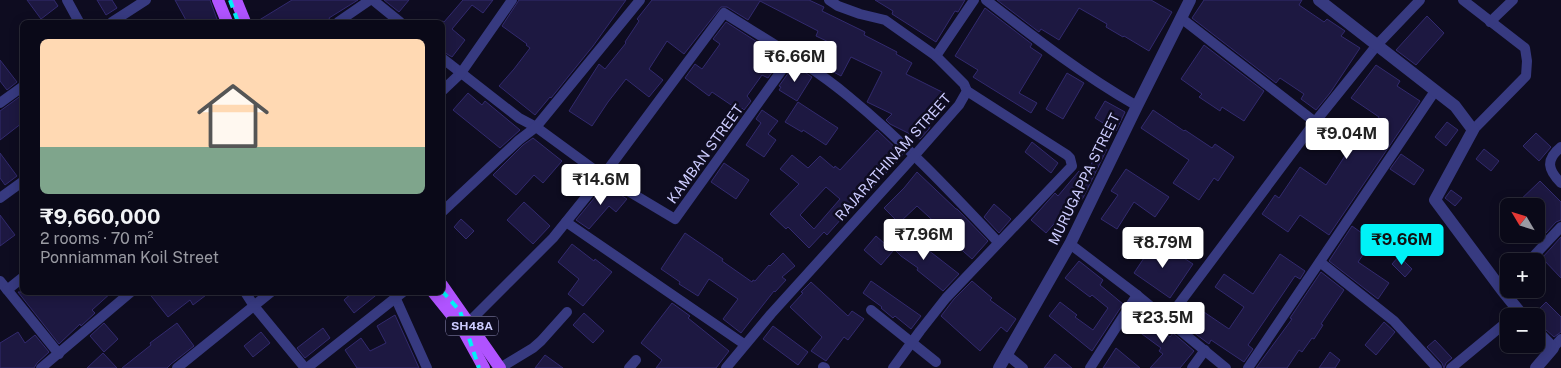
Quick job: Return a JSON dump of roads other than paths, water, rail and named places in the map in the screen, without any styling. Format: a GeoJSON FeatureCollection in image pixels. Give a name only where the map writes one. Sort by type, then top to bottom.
{"type":"FeatureCollection","features":[{"type":"Feature","properties":{"kind":"main road"},"geometry":{"type":"LineString","coordinates":[[218,0],[226,20]]}},
{"type":"Feature","properties":{"kind":"main road"},"geometry":{"type":"LineString","coordinates":[[236,0],[244,20]]}},
{"type":"Feature","properties":{"kind":"main road","name":"SH48A"},"geometry":{"type":"LineString","coordinates":[[445,289],[500,368]]}},
{"type":"Feature","properties":{"kind":"main road","name":"SH48A"},"geometry":{"type":"LineString","coordinates":[[435,295],[462,328],[484,368]]}},
{"type":"Feature","properties":{"kind":"street"},"geometry":{"type":"LineString","coordinates":[[67,0],[77,20]]}},
{"type":"Feature","properties":{"kind":"street"},"geometry":{"type":"LineString","coordinates":[[115,20],[146,0]]}},
{"type":"Feature","properties":{"kind":"street"},"geometry":{"type":"LineString","coordinates":[[341,20],[372,0],[397,20]]}},
{"type":"Feature","properties":{"kind":"street"},"geometry":{"type":"LineString","coordinates":[[445,88],[460,74],[512,0]]}},
{"type":"Feature","properties":{"kind":"street"},"geometry":{"type":"LineString","coordinates":[[445,209],[519,140],[536,127],[640,0]]}},
{"type":"Feature","properties":{"kind":"street","name":"RAJARATHINAM STREET"},"geometry":{"type":"LineString","coordinates":[[726,368],[744,344],[915,155],[959,104],[967,91],[964,84],[936,56],[885,20],[860,14],[838,6],[829,0]]}},
{"type":"Feature","properties":{"kind":"street"},"geometry":{"type":"LineString","coordinates":[[936,56],[974,0]]}},
{"type":"Feature","properties":{"kind":"street"},"geometry":{"type":"LineString","coordinates":[[986,0],[1059,57],[1102,86],[1137,106]]}},
{"type":"Feature","properties":{"kind":"street","name":"MURUGAPPA STREET"},"geometry":{"type":"LineString","coordinates":[[999,368],[1070,244],[1190,0]]}},
{"type":"Feature","properties":{"kind":"street"},"geometry":{"type":"LineString","coordinates":[[1168,320],[1315,122],[1377,45],[1420,0]]}},
{"type":"Feature","properties":{"kind":"street"},"geometry":{"type":"LineString","coordinates":[[1463,0],[1525,48],[1527,61],[1526,76],[1473,130],[1435,200],[1500,280]]}},
{"type":"Feature","properties":{"kind":"street"},"geometry":{"type":"LineString","coordinates":[[1490,22],[1513,0]]}},
{"type":"Feature","properties":{"kind":"street"},"geometry":{"type":"LineString","coordinates":[[1326,2],[1455,106],[1473,130]]}},
{"type":"Feature","properties":{"kind":"street"},"geometry":{"type":"LineString","coordinates":[[469,322],[553,238],[603,176],[724,13],[792,56],[847,95],[915,155],[998,242]]}},
{"type":"Feature","properties":{"kind":"street"},"geometry":{"type":"LineString","coordinates":[[1181,18],[1315,122]]}},
{"type":"Feature","properties":{"kind":"street","name":"KAMBAN STREET"},"geometry":{"type":"LineString","coordinates":[[603,176],[675,219],[792,56]]}},
{"type":"Feature","properties":{"kind":"street"},"geometry":{"type":"LineString","coordinates":[[445,61],[519,118],[536,127],[603,176]]}},
{"type":"Feature","properties":{"kind":"street"},"geometry":{"type":"LineString","coordinates":[[0,103],[20,88]]}},
{"type":"Feature","properties":{"kind":"street"},"geometry":{"type":"LineString","coordinates":[[893,368],[946,298],[1070,168],[1072,163],[1067,155],[967,91]]}},
{"type":"Feature","properties":{"kind":"street"},"geometry":{"type":"LineString","coordinates":[[1248,368],[1435,91]]}},
{"type":"Feature","properties":{"kind":"street"},"geometry":{"type":"LineString","coordinates":[[1561,147],[1553,154],[1550,162],[1552,174],[1561,183]]}},
{"type":"Feature","properties":{"kind":"street"},"geometry":{"type":"LineString","coordinates":[[0,198],[20,183]]}},
{"type":"Feature","properties":{"kind":"street"},"geometry":{"type":"LineString","coordinates":[[566,222],[744,344]]}},
{"type":"Feature","properties":{"kind":"street"},"geometry":{"type":"LineString","coordinates":[[1537,253],[1561,228]]}},
{"type":"Feature","properties":{"kind":"street"},"geometry":{"type":"LineString","coordinates":[[1070,244],[1137,295],[1226,368]]}},
{"type":"Feature","properties":{"kind":"street"},"geometry":{"type":"LineString","coordinates":[[1320,262],[1394,322],[1437,368]]}},
{"type":"Feature","properties":{"kind":"street"},"geometry":{"type":"LineString","coordinates":[[7,290],[20,280]]}},
{"type":"Feature","properties":{"kind":"street"},"geometry":{"type":"LineString","coordinates":[[0,281],[59,354]]}},
{"type":"Feature","properties":{"kind":"street"},"geometry":{"type":"LineString","coordinates":[[41,368],[128,295]]}},
{"type":"Feature","properties":{"kind":"street"},"geometry":{"type":"LineString","coordinates":[[247,295],[306,368],[399,296],[427,368]]}},
{"type":"Feature","properties":{"kind":"street"},"geometry":{"type":"LineString","coordinates":[[177,368],[267,295]]}},
{"type":"Feature","properties":{"kind":"street"},"geometry":{"type":"LineString","coordinates":[[1090,368],[1137,295]]}},
{"type":"Feature","properties":{"kind":"street"},"geometry":{"type":"LineString","coordinates":[[871,310],[936,362]]}},
{"type":"Feature","properties":{"kind":"street"},"geometry":{"type":"LineString","coordinates":[[500,368],[533,348],[567,312]]}},
{"type":"Feature","properties":{"kind":"street"},"geometry":{"type":"LineString","coordinates":[[1451,368],[1500,327]]}},
{"type":"Feature","properties":{"kind":"street"},"geometry":{"type":"LineString","coordinates":[[1536,368],[1557,344],[1545,336]]}},
{"type":"Feature","properties":{"kind":"street"},"geometry":{"type":"LineString","coordinates":[[1192,368],[1205,350]]}},
{"type":"Feature","properties":{"kind":"street"},"geometry":{"type":"LineString","coordinates":[[1006,354],[1023,368]]}},
{"type":"Feature","properties":{"kind":"street"},"geometry":{"type":"LineString","coordinates":[[629,368],[636,360]]}},
{"type":"Feature","properties":{"kind":"railway"},"geometry":{"type":"LineString","coordinates":[[230,0],[237,20]]}},
{"type":"Feature","properties":{"kind":"railway"},"geometry":{"type":"LineString","coordinates":[[445,294],[460,311],[479,368]]}}]}
